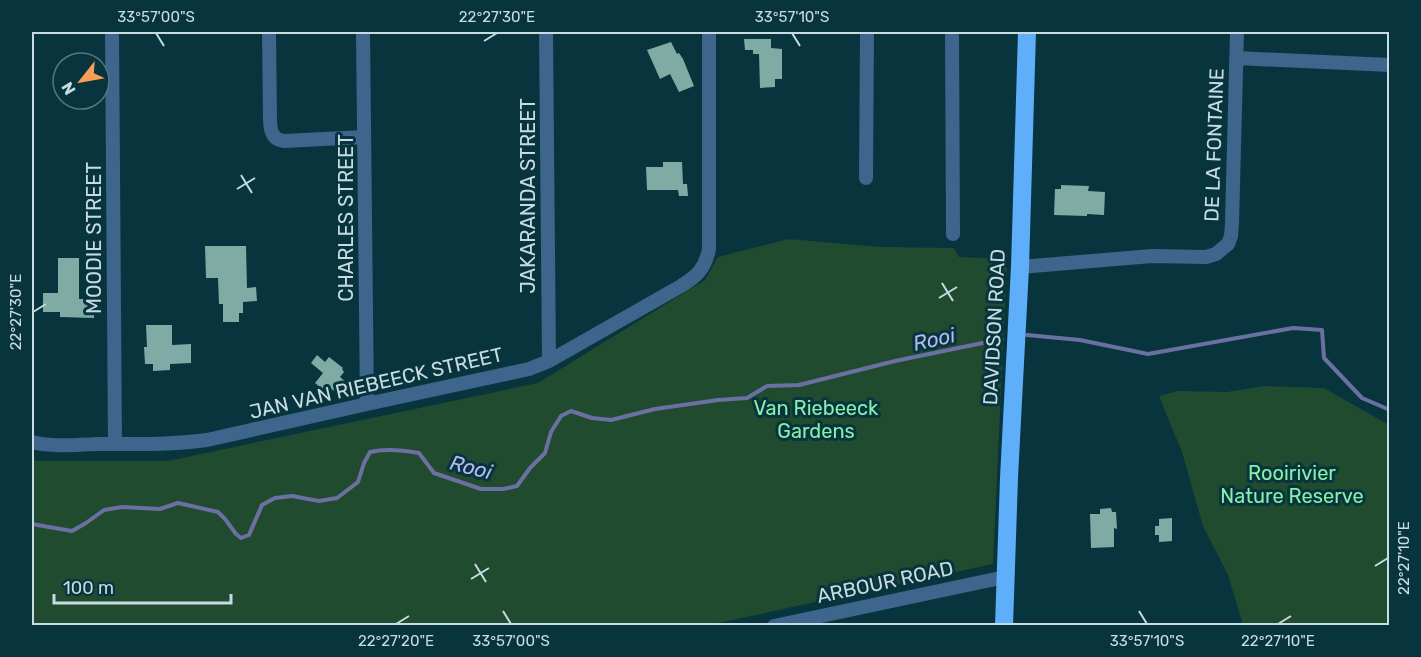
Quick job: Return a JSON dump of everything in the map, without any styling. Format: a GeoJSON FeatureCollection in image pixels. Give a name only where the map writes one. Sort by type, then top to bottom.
{"type":"FeatureCollection","features":[{"type":"Feature","properties":{"kind":"highway","name":"DAVIDSON ROAD"},"geometry":{"type":"LineString","coordinates":[[1004,626],[1020,267],[1027,32]]}},
{"type":"Feature","properties":{"kind":"street","name":"MOODIE STREET"},"geometry":{"type":"LineString","coordinates":[[112,32],[114,444]]}},
{"type":"Feature","properties":{"kind":"street"},"geometry":{"type":"LineString","coordinates":[[269,32],[270,119],[273,136],[284,141],[364,137]]}},
{"type":"Feature","properties":{"kind":"street","name":"CHARLES STREET"},"geometry":{"type":"LineString","coordinates":[[363,32],[367,404]]}},
{"type":"Feature","properties":{"kind":"street","name":"JAKARANDA STREET"},"geometry":{"type":"LineString","coordinates":[[546,32],[549,361]]}},
{"type":"Feature","properties":{"kind":"street","name":"JAN VAN RIEBEECK STREET"},"geometry":{"type":"LineString","coordinates":[[32,442],[55,445],[185,443],[207,440],[528,369],[549,361],[681,286],[702,269],[709,249],[709,32]]}},
{"type":"Feature","properties":{"kind":"street"},"geometry":{"type":"LineString","coordinates":[[866,178],[867,32]]}},
{"type":"Feature","properties":{"kind":"street"},"geometry":{"type":"LineString","coordinates":[[952,32],[953,234]]}},
{"type":"Feature","properties":{"kind":"street","name":"DE LA FONTAINE"},"geometry":{"type":"LineString","coordinates":[[1020,267],[1152,256],[1206,257],[1216,254],[1228,244],[1231,236],[1237,32]]}},
{"type":"Feature","properties":{"kind":"street"},"geometry":{"type":"LineString","coordinates":[[1236,58],[1389,65]]}},
{"type":"Feature","properties":{"kind":"street","name":"ARBOUR ROAD"},"geometry":{"type":"LineString","coordinates":[[774,626],[1005,577]]}},
{"type":"Feature","properties":{"kind":"green space","name":"Van Riebeeck Gardens"},"geometry":{"type":"Polygon","coordinates":[[[788,239],[881,247],[954,248],[959,257],[1007,259],[993,564],[709,625],[32,625],[32,459],[38,461],[168,461],[538,383],[705,280],[718,257],[788,239]]]}},
{"type":"Feature","properties":{"kind":"green space","name":"Rooirivier Nature Reserve"},"geometry":{"type":"Polygon","coordinates":[[[1265,386],[1324,388],[1389,425],[1389,625],[1243,625],[1228,575],[1203,526],[1182,452],[1159,396],[1178,391],[1227,392],[1265,386]]]}},
{"type":"Feature","properties":{"kind":"building"},"geometry":{"type":"Polygon","coordinates":[[[744,39],[771,39],[771,48],[782,49],[782,79],[775,79],[775,87],[760,88],[759,54],[753,54],[753,50],[745,50],[744,39]]]}},
{"type":"Feature","properties":{"kind":"building"},"geometry":{"type":"Polygon","coordinates":[[[671,42],[677,54],[679,53],[683,59],[694,86],[679,92],[670,74],[660,79],[647,50],[671,42]]]}},
{"type":"Feature","properties":{"kind":"building"},"geometry":{"type":"Polygon","coordinates":[[[663,162],[682,162],[683,184],[687,184],[688,196],[679,196],[678,190],[647,190],[646,167],[663,167],[663,162]]]}},
{"type":"Feature","properties":{"kind":"building"},"geometry":{"type":"Polygon","coordinates":[[[1061,185],[1089,186],[1088,191],[1105,192],[1104,215],[1054,215],[1055,189],[1061,189],[1061,185]]]}},
{"type":"Feature","properties":{"kind":"building"},"geometry":{"type":"Polygon","coordinates":[[[205,246],[246,246],[247,288],[256,287],[257,301],[243,302],[243,313],[239,313],[239,322],[223,322],[223,304],[219,304],[218,278],[206,278],[205,246]]]}},
{"type":"Feature","properties":{"kind":"building"},"geometry":{"type":"Polygon","coordinates":[[[58,258],[79,258],[79,299],[94,299],[94,318],[60,317],[60,312],[43,312],[43,293],[58,293],[58,258]]]}},
{"type":"Feature","properties":{"kind":"building"},"geometry":{"type":"Polygon","coordinates":[[[146,325],[172,325],[172,345],[191,344],[191,363],[170,364],[170,370],[153,371],[153,364],[145,364],[146,325]]]}},
{"type":"Feature","properties":{"kind":"building"},"geometry":{"type":"Polygon","coordinates":[[[317,355],[325,362],[329,357],[343,368],[344,372],[340,377],[346,382],[337,393],[327,386],[324,390],[315,383],[323,373],[311,363],[317,355]]]}},
{"type":"Feature","properties":{"kind":"building"},"geometry":{"type":"Polygon","coordinates":[[[1111,508],[1112,512],[1116,512],[1117,529],[1114,528],[1114,547],[1091,548],[1090,514],[1100,514],[1100,509],[1111,508]]]}},
{"type":"Feature","properties":{"kind":"building"},"geometry":{"type":"Polygon","coordinates":[[[1172,518],[1172,541],[1159,542],[1159,535],[1155,535],[1155,526],[1159,526],[1159,519],[1172,518]]]}},
{"type":"Feature","properties":{"kind":"waterway","name":"Rooi"},"geometry":{"type":"LineString","coordinates":[[1027,335],[1080,340],[1148,354],[1293,328],[1322,330],[1324,358],[1362,398],[1390,410]]}},
{"type":"Feature","properties":{"kind":"waterway","name":"Rooi"},"geometry":{"type":"LineString","coordinates":[[32,524],[72,531],[104,510],[122,507],[160,509],[178,503],[218,512],[241,538],[249,535],[262,505],[275,498],[292,496],[319,501],[337,498],[358,482],[370,452],[382,450],[419,453],[434,473],[481,489],[503,489],[517,486],[545,453],[551,432],[561,416],[571,411],[592,418],[611,420],[655,409],[747,398],[767,386],[799,385],[895,361],[1002,339]]}}]}
